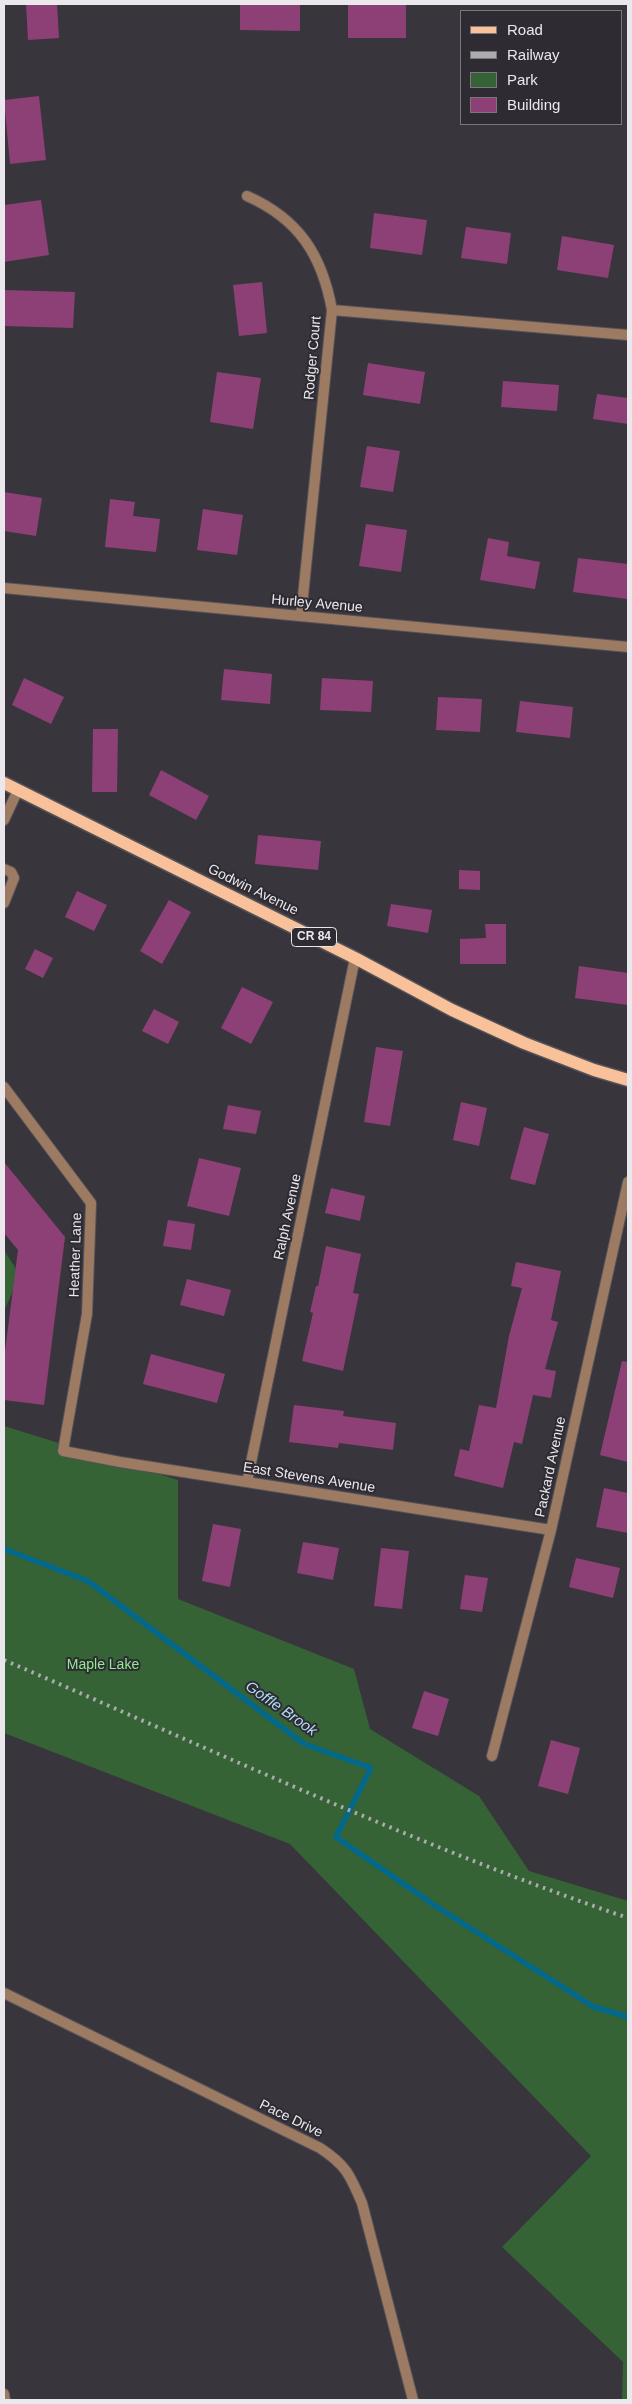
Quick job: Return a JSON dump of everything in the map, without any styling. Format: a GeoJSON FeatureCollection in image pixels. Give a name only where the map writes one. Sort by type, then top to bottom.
{"type":"FeatureCollection","features":[{"type":"Feature","properties":{"kind":"main road","name":"Godwin Avenue"},"geometry":{"type":"LineString","coordinates":[[4,783],[355,958],[452,1010],[524,1043],[594,1070],[628,1080]]}},
{"type":"Feature","properties":{"kind":"street"},"geometry":{"type":"LineString","coordinates":[[246,196],[262,203],[284,218],[302,236],[316,256],[327,282],[332,310]]}},
{"type":"Feature","properties":{"kind":"street","name":"Rodger Court"},"geometry":{"type":"LineString","coordinates":[[301,616],[332,310],[628,335]]}},
{"type":"Feature","properties":{"kind":"street","name":"Hurley Avenue"},"geometry":{"type":"LineString","coordinates":[[4,588],[628,647]]}},
{"type":"Feature","properties":{"kind":"street"},"geometry":{"type":"LineString","coordinates":[[4,820],[18,790]]}},
{"type":"Feature","properties":{"kind":"street"},"geometry":{"type":"LineString","coordinates":[[4,869],[11,872],[14,878],[4,903]]}},
{"type":"Feature","properties":{"kind":"street","name":"Ralph Avenue"},"geometry":{"type":"LineString","coordinates":[[247,1482],[355,958]]}},
{"type":"Feature","properties":{"kind":"street","name":"Heather Lane"},"geometry":{"type":"LineString","coordinates":[[4,1087],[91,1203],[87,1314],[64,1451]]}},
{"type":"Feature","properties":{"kind":"street","name":"Packard Avenue"},"geometry":{"type":"LineString","coordinates":[[492,1756],[551,1530],[628,1182]]}},
{"type":"Feature","properties":{"kind":"street","name":"East Stevens Avenue"},"geometry":{"type":"LineString","coordinates":[[64,1451],[551,1530]]}},
{"type":"Feature","properties":{"kind":"street","name":"Pace Drive"},"geometry":{"type":"LineString","coordinates":[[4,1993],[320,2148],[338,2160],[350,2176],[362,2203],[413,2400]]}},
{"type":"Feature","properties":{"kind":"street"},"geometry":{"type":"LineString","coordinates":[[4,2394],[5,2400]]}},
{"type":"Feature","properties":{"kind":"green space"},"geometry":{"type":"Polygon","coordinates":[[[4,1250],[20,1275],[4,1311],[4,1250]]]}},
{"type":"Feature","properties":{"kind":"green space","name":"Maple Lake"},"geometry":{"type":"Polygon","coordinates":[[[4,1426],[178,1480],[178,1599],[354,1669],[370,1729],[479,1796],[529,1871],[628,1901],[628,2400],[622,2400],[623,2362],[502,2247],[591,2156],[290,1844],[4,1733],[4,1426]]]}},
{"type":"Feature","properties":{"kind":"building"},"geometry":{"type":"Polygon","coordinates":[[[26,4],[57,4],[59,38],[28,40],[26,4]]]}},
{"type":"Feature","properties":{"kind":"building"},"geometry":{"type":"Polygon","coordinates":[[[240,4],[300,4],[300,31],[240,30],[240,4]]]}},
{"type":"Feature","properties":{"kind":"building"},"geometry":{"type":"Polygon","coordinates":[[[348,4],[406,4],[406,38],[348,38],[348,4]]]}},
{"type":"Feature","properties":{"kind":"building"},"geometry":{"type":"Polygon","coordinates":[[[39,96],[46,160],[10,164],[4,100],[39,96]]]}},
{"type":"Feature","properties":{"kind":"building"},"geometry":{"type":"Polygon","coordinates":[[[41,200],[49,255],[4,262],[4,205],[41,200]]]}},
{"type":"Feature","properties":{"kind":"building"},"geometry":{"type":"Polygon","coordinates":[[[374,213],[427,220],[422,255],[370,248],[374,213]]]}},
{"type":"Feature","properties":{"kind":"building"},"geometry":{"type":"Polygon","coordinates":[[[466,227],[511,233],[507,264],[461,258],[466,227]]]}},
{"type":"Feature","properties":{"kind":"building"},"geometry":{"type":"Polygon","coordinates":[[[562,236],[614,245],[608,278],[557,270],[562,236]]]}},
{"type":"Feature","properties":{"kind":"building"},"geometry":{"type":"Polygon","coordinates":[[[262,282],[267,333],[239,336],[233,285],[262,282]]]}},
{"type":"Feature","properties":{"kind":"building"},"geometry":{"type":"Polygon","coordinates":[[[4,290],[75,292],[73,328],[4,326],[4,290]]]}},
{"type":"Feature","properties":{"kind":"building"},"geometry":{"type":"Polygon","coordinates":[[[368,363],[425,372],[420,404],[363,395],[368,363]]]}},
{"type":"Feature","properties":{"kind":"building"},"geometry":{"type":"Polygon","coordinates":[[[217,372],[261,378],[253,429],[210,422],[217,372]]]}},
{"type":"Feature","properties":{"kind":"building"},"geometry":{"type":"Polygon","coordinates":[[[503,381],[559,385],[557,411],[501,407],[503,381]]]}},
{"type":"Feature","properties":{"kind":"building"},"geometry":{"type":"Polygon","coordinates":[[[597,394],[628,398],[628,424],[593,419],[597,394]]]}},
{"type":"Feature","properties":{"kind":"building"},"geometry":{"type":"Polygon","coordinates":[[[367,446],[400,451],[393,492],[360,487],[367,446]]]}},
{"type":"Feature","properties":{"kind":"building"},"geometry":{"type":"Polygon","coordinates":[[[4,492],[42,498],[36,536],[4,531],[4,492]]]}},
{"type":"Feature","properties":{"kind":"building"},"geometry":{"type":"Polygon","coordinates":[[[110,499],[135,502],[133,516],[160,519],[156,552],[105,547],[110,499]]]}},
{"type":"Feature","properties":{"kind":"building"},"geometry":{"type":"Polygon","coordinates":[[[203,509],[243,515],[237,555],[197,550],[203,509]]]}},
{"type":"Feature","properties":{"kind":"building"},"geometry":{"type":"Polygon","coordinates":[[[366,524],[407,530],[401,572],[359,566],[366,524]]]}},
{"type":"Feature","properties":{"kind":"building"},"geometry":{"type":"Polygon","coordinates":[[[488,538],[509,542],[507,556],[540,562],[535,589],[480,580],[488,538]]]}},
{"type":"Feature","properties":{"kind":"building"},"geometry":{"type":"Polygon","coordinates":[[[578,558],[628,564],[627,599],[573,592],[578,558]]]}},
{"type":"Feature","properties":{"kind":"building"},"geometry":{"type":"Polygon","coordinates":[[[224,669],[272,674],[270,704],[221,700],[224,669]]]}},
{"type":"Feature","properties":{"kind":"building"},"geometry":{"type":"Polygon","coordinates":[[[24,678],[64,697],[51,724],[12,705],[24,678]]]}},
{"type":"Feature","properties":{"kind":"building"},"geometry":{"type":"Polygon","coordinates":[[[322,678],[373,681],[371,712],[320,710],[322,678]]]}},
{"type":"Feature","properties":{"kind":"building"},"geometry":{"type":"Polygon","coordinates":[[[438,697],[482,699],[480,732],[436,730],[438,697]]]}},
{"type":"Feature","properties":{"kind":"building"},"geometry":{"type":"Polygon","coordinates":[[[520,701],[573,707],[570,738],[516,732],[520,701]]]}},
{"type":"Feature","properties":{"kind":"building"},"geometry":{"type":"Polygon","coordinates":[[[93,729],[118,729],[117,792],[92,792],[93,729]]]}},
{"type":"Feature","properties":{"kind":"building"},"geometry":{"type":"Polygon","coordinates":[[[161,770],[209,796],[196,820],[149,795],[161,770]]]}},
{"type":"Feature","properties":{"kind":"building"},"geometry":{"type":"Polygon","coordinates":[[[258,835],[321,841],[318,870],[255,864],[258,835]]]}},
{"type":"Feature","properties":{"kind":"building"},"geometry":{"type":"Polygon","coordinates":[[[459,870],[480,871],[480,890],[459,889],[459,870]]]}},
{"type":"Feature","properties":{"kind":"building"},"geometry":{"type":"Polygon","coordinates":[[[77,891],[107,905],[94,931],[65,917],[77,891]]]}},
{"type":"Feature","properties":{"kind":"building"},"geometry":{"type":"Polygon","coordinates":[[[169,900],[191,912],[162,964],[140,951],[169,900]]]}},
{"type":"Feature","properties":{"kind":"building"},"geometry":{"type":"Polygon","coordinates":[[[391,904],[432,910],[428,933],[387,926],[391,904]]]}},
{"type":"Feature","properties":{"kind":"building"},"geometry":{"type":"Polygon","coordinates":[[[485,924],[506,924],[506,964],[460,964],[460,939],[486,938],[485,924]]]}},
{"type":"Feature","properties":{"kind":"building"},"geometry":{"type":"Polygon","coordinates":[[[35,949],[53,958],[43,978],[25,969],[35,949]]]}},
{"type":"Feature","properties":{"kind":"building"},"geometry":{"type":"Polygon","coordinates":[[[579,966],[628,973],[628,1005],[575,998],[579,966]]]}},
{"type":"Feature","properties":{"kind":"building"},"geometry":{"type":"Polygon","coordinates":[[[242,987],[273,1002],[251,1044],[221,1028],[242,987]]]}},
{"type":"Feature","properties":{"kind":"building"},"geometry":{"type":"Polygon","coordinates":[[[154,1009],[179,1022],[168,1044],[142,1031],[154,1009]]]}},
{"type":"Feature","properties":{"kind":"building"},"geometry":{"type":"Polygon","coordinates":[[[376,1047],[403,1051],[390,1126],[364,1122],[376,1047]]]}},
{"type":"Feature","properties":{"kind":"building"},"geometry":{"type":"Polygon","coordinates":[[[461,1102],[487,1108],[479,1146],[453,1140],[461,1102]]]}},
{"type":"Feature","properties":{"kind":"building"},"geometry":{"type":"Polygon","coordinates":[[[228,1105],[261,1111],[256,1134],[223,1129],[228,1105]]]}},
{"type":"Feature","properties":{"kind":"building"},"geometry":{"type":"Polygon","coordinates":[[[524,1127],[549,1134],[535,1185],[510,1179],[524,1127]]]}},
{"type":"Feature","properties":{"kind":"building"},"geometry":{"type":"Polygon","coordinates":[[[199,1158],[241,1168],[229,1216],[187,1206],[199,1158]]]}},
{"type":"Feature","properties":{"kind":"building"},"geometry":{"type":"Polygon","coordinates":[[[4,1162],[65,1237],[44,1405],[4,1400],[4,1359],[18,1250],[4,1233],[4,1162]]]}},
{"type":"Feature","properties":{"kind":"building"},"geometry":{"type":"Polygon","coordinates":[[[331,1188],[365,1196],[360,1221],[325,1213],[331,1188]]]}},
{"type":"Feature","properties":{"kind":"building"},"geometry":{"type":"Polygon","coordinates":[[[168,1220],[195,1224],[191,1250],[163,1246],[168,1220]]]}},
{"type":"Feature","properties":{"kind":"building"},"geometry":{"type":"Polygon","coordinates":[[[326,1246],[361,1254],[353,1293],[359,1294],[343,1371],[302,1361],[313,1313],[310,1312],[316,1286],[318,1286],[326,1246]]]}},
{"type":"Feature","properties":{"kind":"building"},"geometry":{"type":"Polygon","coordinates":[[[516,1262],[561,1271],[551,1320],[558,1322],[545,1369],[556,1371],[551,1398],[533,1395],[522,1444],[514,1442],[503,1488],[454,1476],[460,1449],[469,1451],[479,1405],[496,1408],[509,1336],[522,1288],[511,1286],[516,1262]]]}},
{"type":"Feature","properties":{"kind":"building"},"geometry":{"type":"Polygon","coordinates":[[[187,1279],[231,1290],[224,1316],[180,1305],[187,1279]]]}},
{"type":"Feature","properties":{"kind":"building"},"geometry":{"type":"Polygon","coordinates":[[[151,1354],[225,1374],[217,1403],[143,1384],[151,1354]]]}},
{"type":"Feature","properties":{"kind":"building"},"geometry":{"type":"Polygon","coordinates":[[[622,1361],[628,1362],[628,1462],[600,1455],[622,1361]]]}},
{"type":"Feature","properties":{"kind":"building"},"geometry":{"type":"Polygon","coordinates":[[[294,1405],[344,1411],[343,1416],[396,1423],[393,1450],[339,1443],[338,1448],[289,1442],[294,1405]]]}},
{"type":"Feature","properties":{"kind":"building"},"geometry":{"type":"Polygon","coordinates":[[[604,1488],[628,1493],[628,1533],[596,1527],[604,1488]]]}},
{"type":"Feature","properties":{"kind":"building"},"geometry":{"type":"Polygon","coordinates":[[[213,1524],[241,1529],[230,1587],[202,1581],[213,1524]]]}},
{"type":"Feature","properties":{"kind":"building"},"geometry":{"type":"Polygon","coordinates":[[[303,1542],[339,1548],[333,1580],[297,1573],[303,1542]]]}},
{"type":"Feature","properties":{"kind":"building"},"geometry":{"type":"Polygon","coordinates":[[[381,1548],[409,1551],[402,1609],[374,1606],[381,1548]]]}},
{"type":"Feature","properties":{"kind":"building"},"geometry":{"type":"Polygon","coordinates":[[[576,1558],[620,1568],[613,1598],[569,1587],[576,1558]]]}},
{"type":"Feature","properties":{"kind":"building"},"geometry":{"type":"Polygon","coordinates":[[[465,1575],[488,1578],[482,1612],[460,1609],[465,1575]]]}},
{"type":"Feature","properties":{"kind":"building"},"geometry":{"type":"Polygon","coordinates":[[[424,1691],[449,1699],[438,1736],[412,1728],[424,1691]]]}},
{"type":"Feature","properties":{"kind":"building"},"geometry":{"type":"Polygon","coordinates":[[[551,1740],[580,1748],[568,1794],[538,1786],[551,1740]]]}},
{"type":"Feature","properties":{"kind":"waterway","name":"Goffle Brook"},"geometry":{"type":"LineString","coordinates":[[4,1549],[88,1581],[304,1744],[371,1768],[336,1837],[434,1905],[594,2007],[628,2017]]}},
{"type":"Feature","properties":{"kind":"railway"},"geometry":{"type":"LineString","coordinates":[[4,1660],[391,1828],[548,1890],[628,1918]]}}]}
